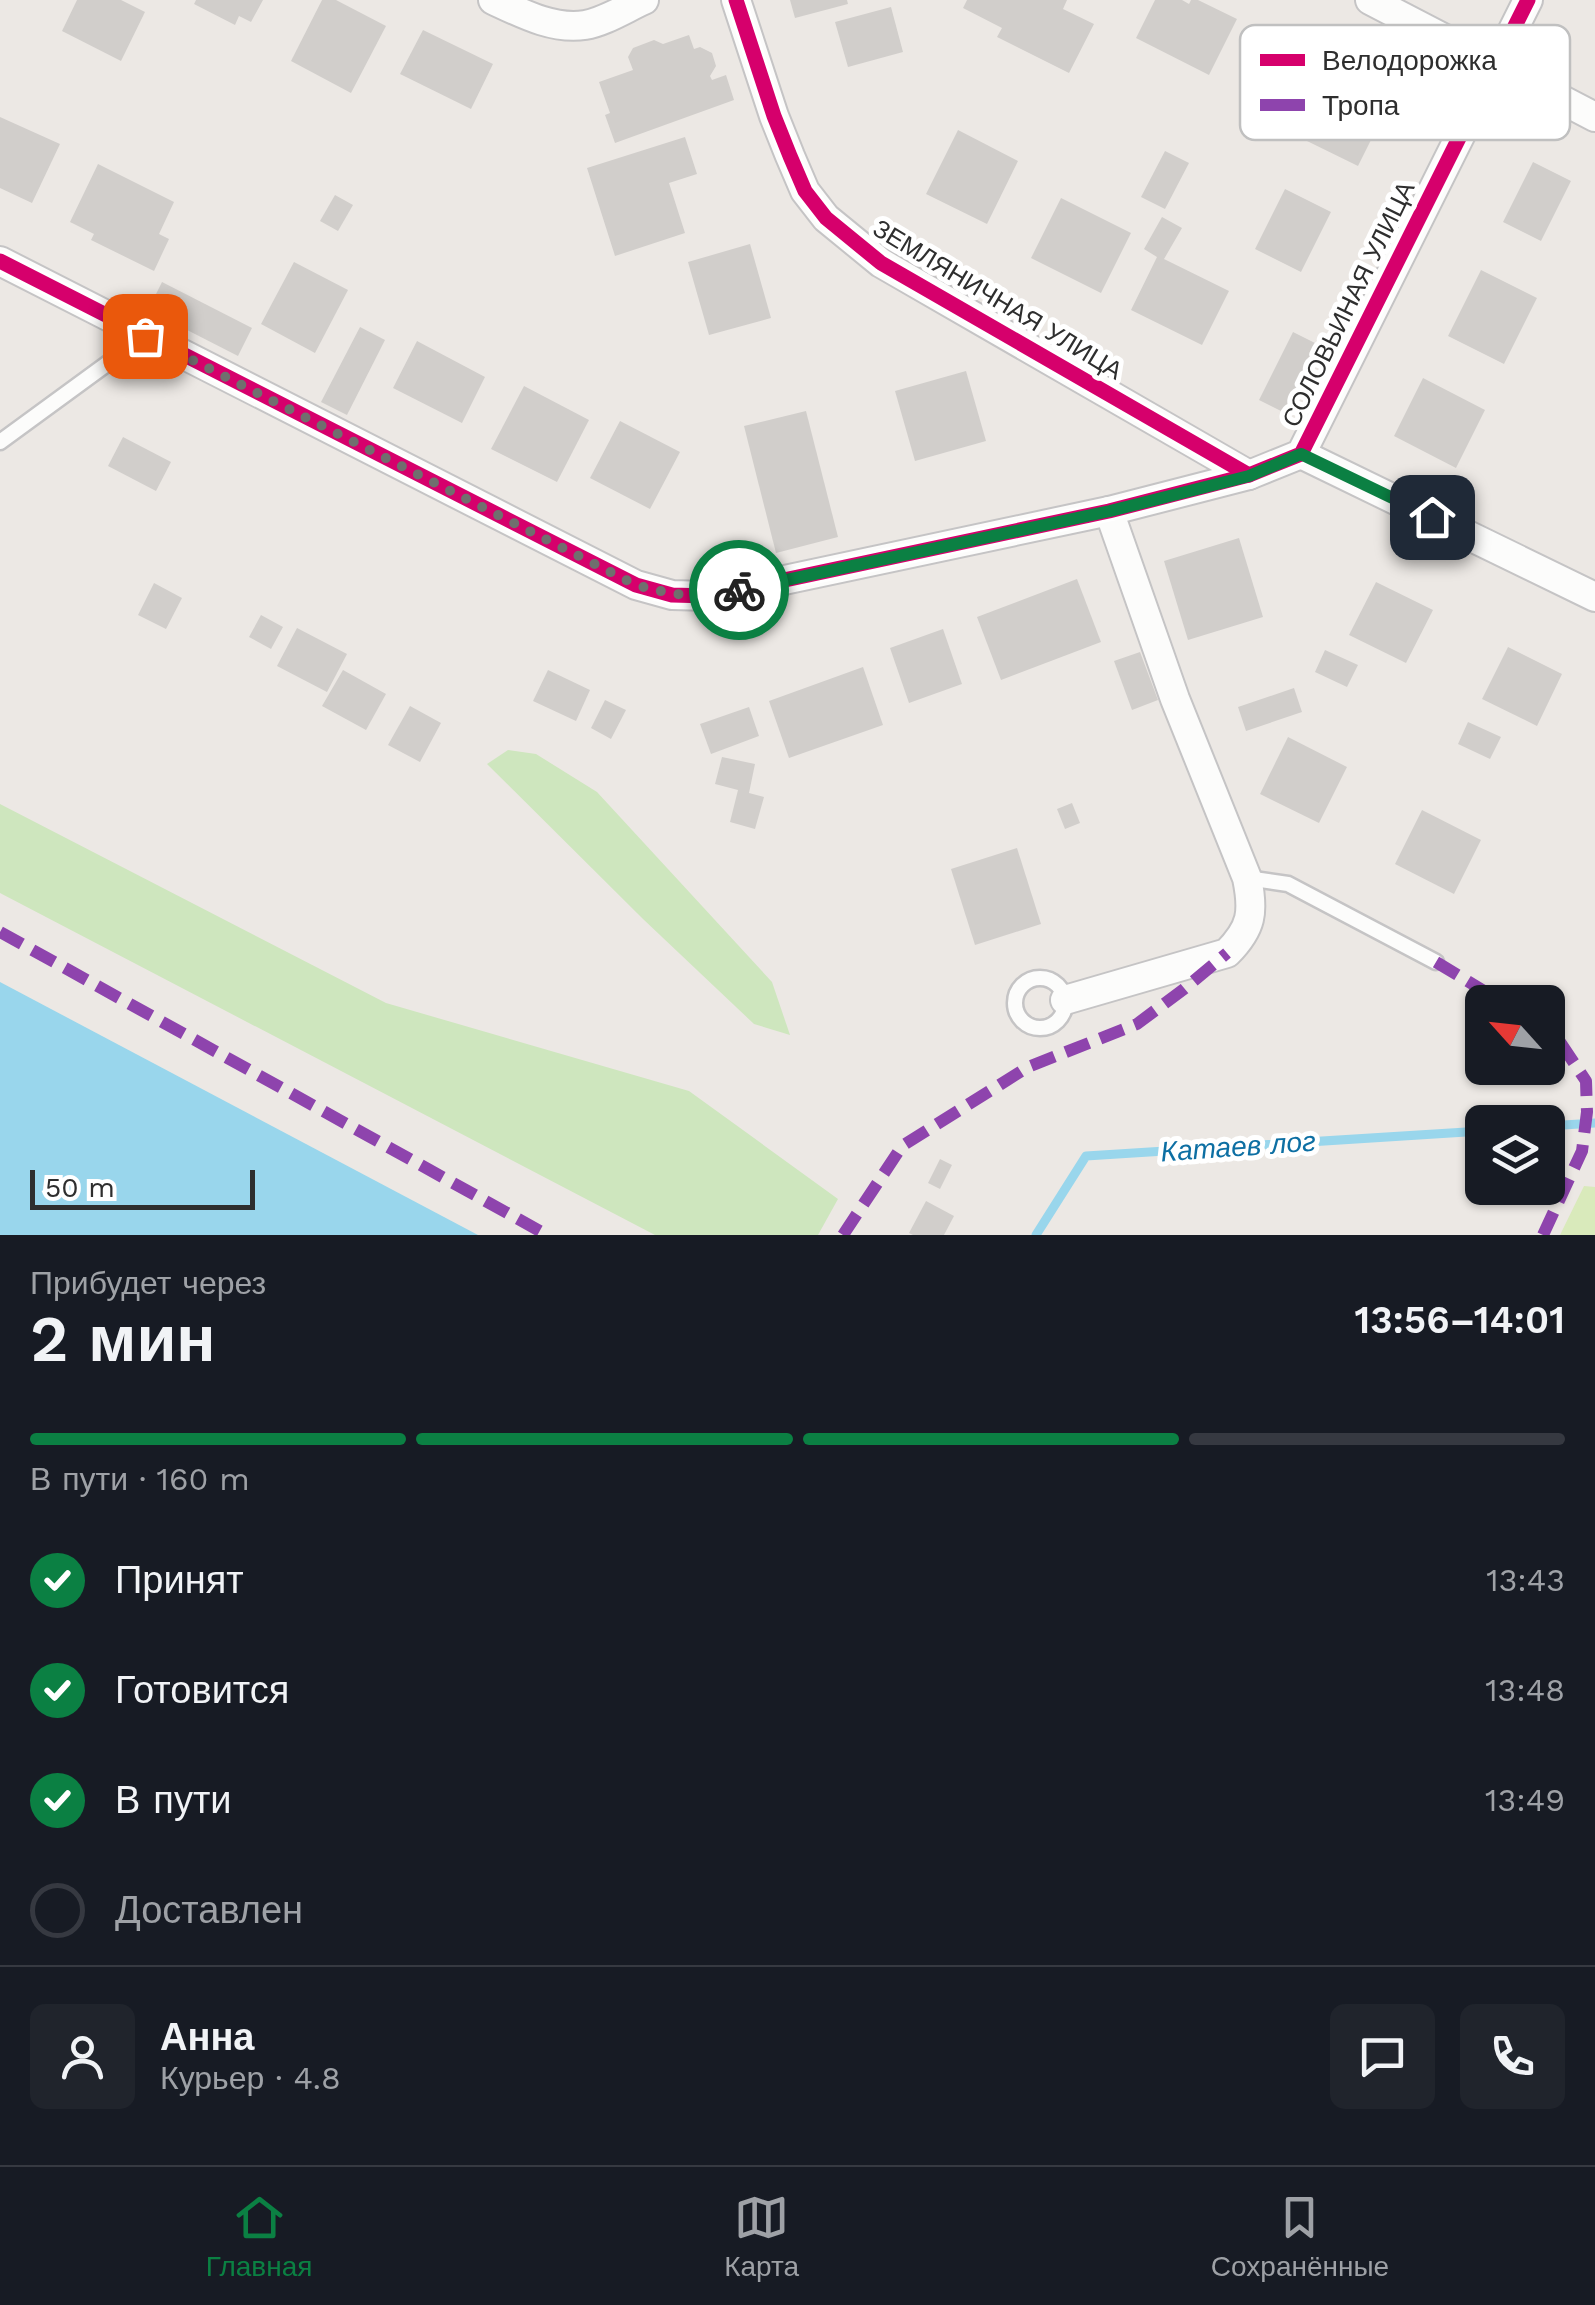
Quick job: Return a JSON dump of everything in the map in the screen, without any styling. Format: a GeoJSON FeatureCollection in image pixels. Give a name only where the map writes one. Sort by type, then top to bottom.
{"type":"FeatureCollection","features":[{"type":"Feature","properties":{"kind":"street"},"geometry":{"type":"LineString","coordinates":[[493,0],[524,15],[559,25],[588,25],[644,0]]}},
{"type":"Feature","properties":{"kind":"street","name":"ЗЕМЛЯНИЧНАЯ УЛИЦА"},"geometry":{"type":"LineString","coordinates":[[736,0],[790,156],[805,191],[826,218],[881,263],[1249,476]]}},
{"type":"Feature","properties":{"kind":"street"},"geometry":{"type":"LineString","coordinates":[[1370,0],[1417,25]]}},
{"type":"Feature","properties":{"kind":"street","name":"СОЛОВЬИНАЯ УЛИЦА"},"geometry":{"type":"LineString","coordinates":[[1515,25],[1528,0]]}},
{"type":"Feature","properties":{"kind":"street"},"geometry":{"type":"LineString","coordinates":[[1570,104],[1595,117]]}},
{"type":"Feature","properties":{"kind":"street","name":"СОЛОВЬИНАЯ УЛИЦА"},"geometry":{"type":"LineString","coordinates":[[0,262],[636,585],[672,594],[709,596],[1110,511],[1249,476],[1301,454],[1457,140]]}},
{"type":"Feature","properties":{"kind":"street"},"geometry":{"type":"LineString","coordinates":[[1301,454],[1595,597]]}},
{"type":"Feature","properties":{"kind":"street"},"geometry":{"type":"LineString","coordinates":[[1065,1000],[1226,953],[1240,940],[1250,920],[1252,902],[1110,511]]}},
{"type":"Feature","properties":{"kind":"lane"},"geometry":{"type":"LineString","coordinates":[[0,442],[145,336]]}},
{"type":"Feature","properties":{"kind":"lane"},"geometry":{"type":"LineString","coordinates":[[1246,878],[1288,884],[1436,962]]}},
{"type":"Feature","properties":{"kind":"green space"},"geometry":{"type":"Polygon","coordinates":[[[508,750],[536,754],[597,792],[772,982],[790,1035],[754,1024],[487,764],[508,750]]]}},
{"type":"Feature","properties":{"kind":"green space"},"geometry":{"type":"Polygon","coordinates":[[[0,804],[386,1003],[689,1091],[838,1199],[818,1235],[655,1235],[0,893],[0,804]]]}},
{"type":"Feature","properties":{"kind":"green space"},"geometry":{"type":"Polygon","coordinates":[[[1584,1186],[1595,1187],[1595,1235],[1560,1235],[1584,1186]]]}},
{"type":"Feature","properties":{"kind":"water"},"geometry":{"type":"Polygon","coordinates":[[[0,982],[478,1235],[0,1235],[0,982]]]}},
{"type":"Feature","properties":{"kind":"building"},"geometry":{"type":"Polygon","coordinates":[[[77,0],[121,0],[145,12],[121,61],[62,31],[77,0]]]}},
{"type":"Feature","properties":{"kind":"building"},"geometry":{"type":"Polygon","coordinates":[[[196,0],[263,0],[251,22],[239,16],[235,25],[194,4],[196,0]]]}},
{"type":"Feature","properties":{"kind":"building"},"geometry":{"type":"Polygon","coordinates":[[[322,0],[336,0],[386,26],[351,93],[291,61],[322,0]]]}},
{"type":"Feature","properties":{"kind":"building"},"geometry":{"type":"Polygon","coordinates":[[[790,0],[847,0],[848,4],[795,18],[790,0]]]}},
{"type":"Feature","properties":{"kind":"building"},"geometry":{"type":"Polygon","coordinates":[[[967,0],[1067,0],[1063,9],[1094,24],[1069,73],[997,37],[1002,28],[963,8],[967,0]]]}},
{"type":"Feature","properties":{"kind":"building"},"geometry":{"type":"Polygon","coordinates":[[[1155,0],[1182,0],[1189,4],[1198,0],[1237,19],[1209,75],[1136,38],[1155,0]]]}},
{"type":"Feature","properties":{"kind":"building"},"geometry":{"type":"Polygon","coordinates":[[[891,7],[903,52],[848,67],[835,22],[891,7]]]}},
{"type":"Feature","properties":{"kind":"building"},"geometry":{"type":"Polygon","coordinates":[[[423,30],[493,64],[471,109],[400,74],[423,30]]]}},
{"type":"Feature","properties":{"kind":"building"},"geometry":{"type":"Polygon","coordinates":[[[689,35],[694,49],[700,47],[712,53],[716,66],[710,76],[712,80],[726,75],[734,100],[615,143],[599,82],[633,70],[628,57],[633,48],[654,40],[663,44],[689,35]]]}},
{"type":"Feature","properties":{"kind":"building"},"geometry":{"type":"Polygon","coordinates":[[[0,117],[60,144],[32,203],[0,188],[0,117]]]}},
{"type":"Feature","properties":{"kind":"building"},"geometry":{"type":"Polygon","coordinates":[[[958,130],[1018,161],[987,224],[926,194],[958,130]]]}},
{"type":"Feature","properties":{"kind":"building"},"geometry":{"type":"Polygon","coordinates":[[[685,137],[697,174],[669,183],[685,233],[615,256],[587,168],[685,137]]]}},
{"type":"Feature","properties":{"kind":"building"},"geometry":{"type":"Polygon","coordinates":[[[1307,140],[1371,140],[1358,166],[1307,140]]]}},
{"type":"Feature","properties":{"kind":"building"},"geometry":{"type":"Polygon","coordinates":[[[1165,151],[1189,163],[1165,209],[1141,197],[1165,151]]]}},
{"type":"Feature","properties":{"kind":"building"},"geometry":{"type":"Polygon","coordinates":[[[1533,162],[1571,181],[1541,241],[1503,222],[1533,162]]]}},
{"type":"Feature","properties":{"kind":"building"},"geometry":{"type":"Polygon","coordinates":[[[98,164],[174,202],[159,234],[169,239],[154,271],[91,240],[94,234],[70,222],[98,164]]]}},
{"type":"Feature","properties":{"kind":"building"},"geometry":{"type":"Polygon","coordinates":[[[1285,189],[1331,212],[1301,272],[1255,249],[1285,189]]]}},
{"type":"Feature","properties":{"kind":"building"},"geometry":{"type":"Polygon","coordinates":[[[335,195],[353,205],[338,231],[320,221],[335,195]]]}},
{"type":"Feature","properties":{"kind":"building"},"geometry":{"type":"Polygon","coordinates":[[[1061,198],[1131,233],[1101,293],[1031,258],[1061,198]]]}},
{"type":"Feature","properties":{"kind":"building"},"geometry":{"type":"Polygon","coordinates":[[[1162,217],[1182,228],[1164,259],[1229,291],[1202,345],[1131,310],[1157,257],[1144,249],[1162,217]]]}},
{"type":"Feature","properties":{"kind":"building"},"geometry":{"type":"Polygon","coordinates":[[[750,244],[771,318],[709,335],[688,262],[750,244]]]}},
{"type":"Feature","properties":{"kind":"building"},"geometry":{"type":"Polygon","coordinates":[[[294,262],[348,290],[315,353],[261,324],[294,262]]]}},
{"type":"Feature","properties":{"kind":"building"},"geometry":{"type":"Polygon","coordinates":[[[1481,270],[1537,298],[1504,364],[1448,336],[1481,270]]]}},
{"type":"Feature","properties":{"kind":"building"},"geometry":{"type":"Polygon","coordinates":[[[162,282],[252,328],[238,356],[148,310],[162,282]]]}},
{"type":"Feature","properties":{"kind":"building"},"geometry":{"type":"Polygon","coordinates":[[[360,327],[385,340],[347,415],[321,402],[360,327]]]}},
{"type":"Feature","properties":{"kind":"building"},"geometry":{"type":"Polygon","coordinates":[[[1293,332],[1321,346],[1287,414],[1259,400],[1293,332]]]}},
{"type":"Feature","properties":{"kind":"building"},"geometry":{"type":"Polygon","coordinates":[[[417,341],[485,377],[462,423],[393,388],[417,341]]]}},
{"type":"Feature","properties":{"kind":"building"},"geometry":{"type":"Polygon","coordinates":[[[966,371],[986,441],[915,461],[895,391],[966,371]]]}},
{"type":"Feature","properties":{"kind":"building"},"geometry":{"type":"Polygon","coordinates":[[[1423,378],[1485,410],[1456,468],[1394,436],[1423,378]]]}},
{"type":"Feature","properties":{"kind":"building"},"geometry":{"type":"Polygon","coordinates":[[[524,386],[589,420],[557,482],[491,449],[524,386]]]}},
{"type":"Feature","properties":{"kind":"building"},"geometry":{"type":"Polygon","coordinates":[[[806,411],[838,537],[776,553],[744,426],[806,411]]]}},
{"type":"Feature","properties":{"kind":"building"},"geometry":{"type":"Polygon","coordinates":[[[620,421],[680,452],[650,509],[590,478],[620,421]]]}},
{"type":"Feature","properties":{"kind":"building"},"geometry":{"type":"Polygon","coordinates":[[[123,437],[171,462],[156,491],[108,466],[123,437]]]}},
{"type":"Feature","properties":{"kind":"building"},"geometry":{"type":"Polygon","coordinates":[[[1239,538],[1263,617],[1188,640],[1164,561],[1239,538]]]}},
{"type":"Feature","properties":{"kind":"building"},"geometry":{"type":"Polygon","coordinates":[[[1077,579],[1101,642],[1001,680],[977,617],[1077,579]]]}},
{"type":"Feature","properties":{"kind":"building"},"geometry":{"type":"Polygon","coordinates":[[[1376,582],[1433,610],[1406,663],[1349,635],[1376,582]]]}},
{"type":"Feature","properties":{"kind":"building"},"geometry":{"type":"Polygon","coordinates":[[[154,583],[182,598],[166,629],[138,615],[154,583]]]}},
{"type":"Feature","properties":{"kind":"building"},"geometry":{"type":"Polygon","coordinates":[[[261,615],[283,627],[271,649],[249,637],[261,615]]]}},
{"type":"Feature","properties":{"kind":"building"},"geometry":{"type":"Polygon","coordinates":[[[297,628],[347,654],[327,692],[277,666],[297,628]]]}},
{"type":"Feature","properties":{"kind":"building"},"geometry":{"type":"Polygon","coordinates":[[[943,629],[962,684],[909,703],[890,648],[943,629]]]}},
{"type":"Feature","properties":{"kind":"building"},"geometry":{"type":"Polygon","coordinates":[[[1508,647],[1562,674],[1537,726],[1482,699],[1508,647]]]}},
{"type":"Feature","properties":{"kind":"building"},"geometry":{"type":"Polygon","coordinates":[[[1325,650],[1358,665],[1347,687],[1315,672],[1325,650]]]}},
{"type":"Feature","properties":{"kind":"building"},"geometry":{"type":"Polygon","coordinates":[[[1140,652],[1158,700],[1132,710],[1114,661],[1140,652]]]}},
{"type":"Feature","properties":{"kind":"building"},"geometry":{"type":"Polygon","coordinates":[[[863,667],[883,725],[789,758],[769,701],[863,667]]]}},
{"type":"Feature","properties":{"kind":"building"},"geometry":{"type":"Polygon","coordinates":[[[343,670],[386,694],[366,730],[322,706],[343,670]]]}},
{"type":"Feature","properties":{"kind":"building"},"geometry":{"type":"Polygon","coordinates":[[[548,670],[590,690],[576,721],[533,701],[548,670]]]}},
{"type":"Feature","properties":{"kind":"building"},"geometry":{"type":"Polygon","coordinates":[[[1294,688],[1302,712],[1246,731],[1238,707],[1294,688]]]}},
{"type":"Feature","properties":{"kind":"building"},"geometry":{"type":"Polygon","coordinates":[[[605,700],[626,710],[611,739],[591,728],[605,700]]]}},
{"type":"Feature","properties":{"kind":"building"},"geometry":{"type":"Polygon","coordinates":[[[410,706],[441,723],[420,762],[388,745],[410,706]]]}},
{"type":"Feature","properties":{"kind":"building"},"geometry":{"type":"Polygon","coordinates":[[[749,707],[759,736],[711,754],[700,724],[749,707]]]}},
{"type":"Feature","properties":{"kind":"building"},"geometry":{"type":"Polygon","coordinates":[[[1468,722],[1501,737],[1490,759],[1458,744],[1468,722]]]}},
{"type":"Feature","properties":{"kind":"building"},"geometry":{"type":"Polygon","coordinates":[[[1288,737],[1347,767],[1319,823],[1260,794],[1288,737]]]}},
{"type":"Feature","properties":{"kind":"building"},"geometry":{"type":"Polygon","coordinates":[[[722,757],[755,764],[749,793],[764,797],[755,829],[730,822],[738,790],[715,784],[722,757]]]}},
{"type":"Feature","properties":{"kind":"building"},"geometry":{"type":"Polygon","coordinates":[[[1072,803],[1080,823],[1065,829],[1057,809],[1072,803]]]}},
{"type":"Feature","properties":{"kind":"building"},"geometry":{"type":"Polygon","coordinates":[[[1422,810],[1481,840],[1454,894],[1395,864],[1422,810]]]}},
{"type":"Feature","properties":{"kind":"building"},"geometry":{"type":"Polygon","coordinates":[[[1017,848],[1041,924],[975,945],[951,869],[1017,848]]]}},
{"type":"Feature","properties":{"kind":"building"},"geometry":{"type":"Polygon","coordinates":[[[940,1159],[952,1165],[940,1189],[928,1183],[940,1159]]]}},
{"type":"Feature","properties":{"kind":"building"},"geometry":{"type":"Polygon","coordinates":[[[926,1201],[954,1216],[944,1235],[909,1233],[926,1201]]]}},
{"type":"Feature","properties":{"kind":"waterway","name":"Катаев лог"},"geometry":{"type":"LineString","coordinates":[[1565,1125],[1595,1123]]}},
{"type":"Feature","properties":{"kind":"waterway","name":"Катаев лог"},"geometry":{"type":"LineString","coordinates":[[1036,1235],[1086,1156],[1465,1132]]}},
{"type":"Feature","properties":{"kind":"marked path"},"geometry":{"type":"LineString","coordinates":[[0,932],[547,1235]]}},
{"type":"Feature","properties":{"kind":"marked path"},"geometry":{"type":"LineString","coordinates":[[843,1235],[902,1146],[1028,1067],[1137,1024],[1227,953]]}},
{"type":"Feature","properties":{"kind":"marked path"},"geometry":{"type":"LineString","coordinates":[[1436,962],[1474,985]]}},
{"type":"Feature","properties":{"kind":"marked path"},"geometry":{"type":"LineString","coordinates":[[1543,1235],[1582,1151],[1587,1112],[1586,1081],[1565,1050]]}},
{"type":"Feature","properties":{"kind":"cycle path"},"geometry":{"type":"LineString","coordinates":[[736,0],[790,156],[805,191],[826,218],[881,263],[1249,475]]}},
{"type":"Feature","properties":{"kind":"cycle path"},"geometry":{"type":"LineString","coordinates":[[1516,25],[1528,0]]}},
{"type":"Feature","properties":{"kind":"cycle path"},"geometry":{"type":"LineString","coordinates":[[0,261],[636,585],[672,595],[709,596],[1109,511],[1249,475],[1301,454],[1458,140]]}},
{"type":"Feature","properties":{"kind":"way so far"},"geometry":{"type":"LineString","coordinates":[[145,336],[636,585],[672,594],[709,596],[739,590]]}},
{"type":"Feature","properties":{"kind":"route"},"geometry":{"type":"LineString","coordinates":[[739,590],[1110,511],[1249,476],[1301,454],[1432,517]]}}]}
